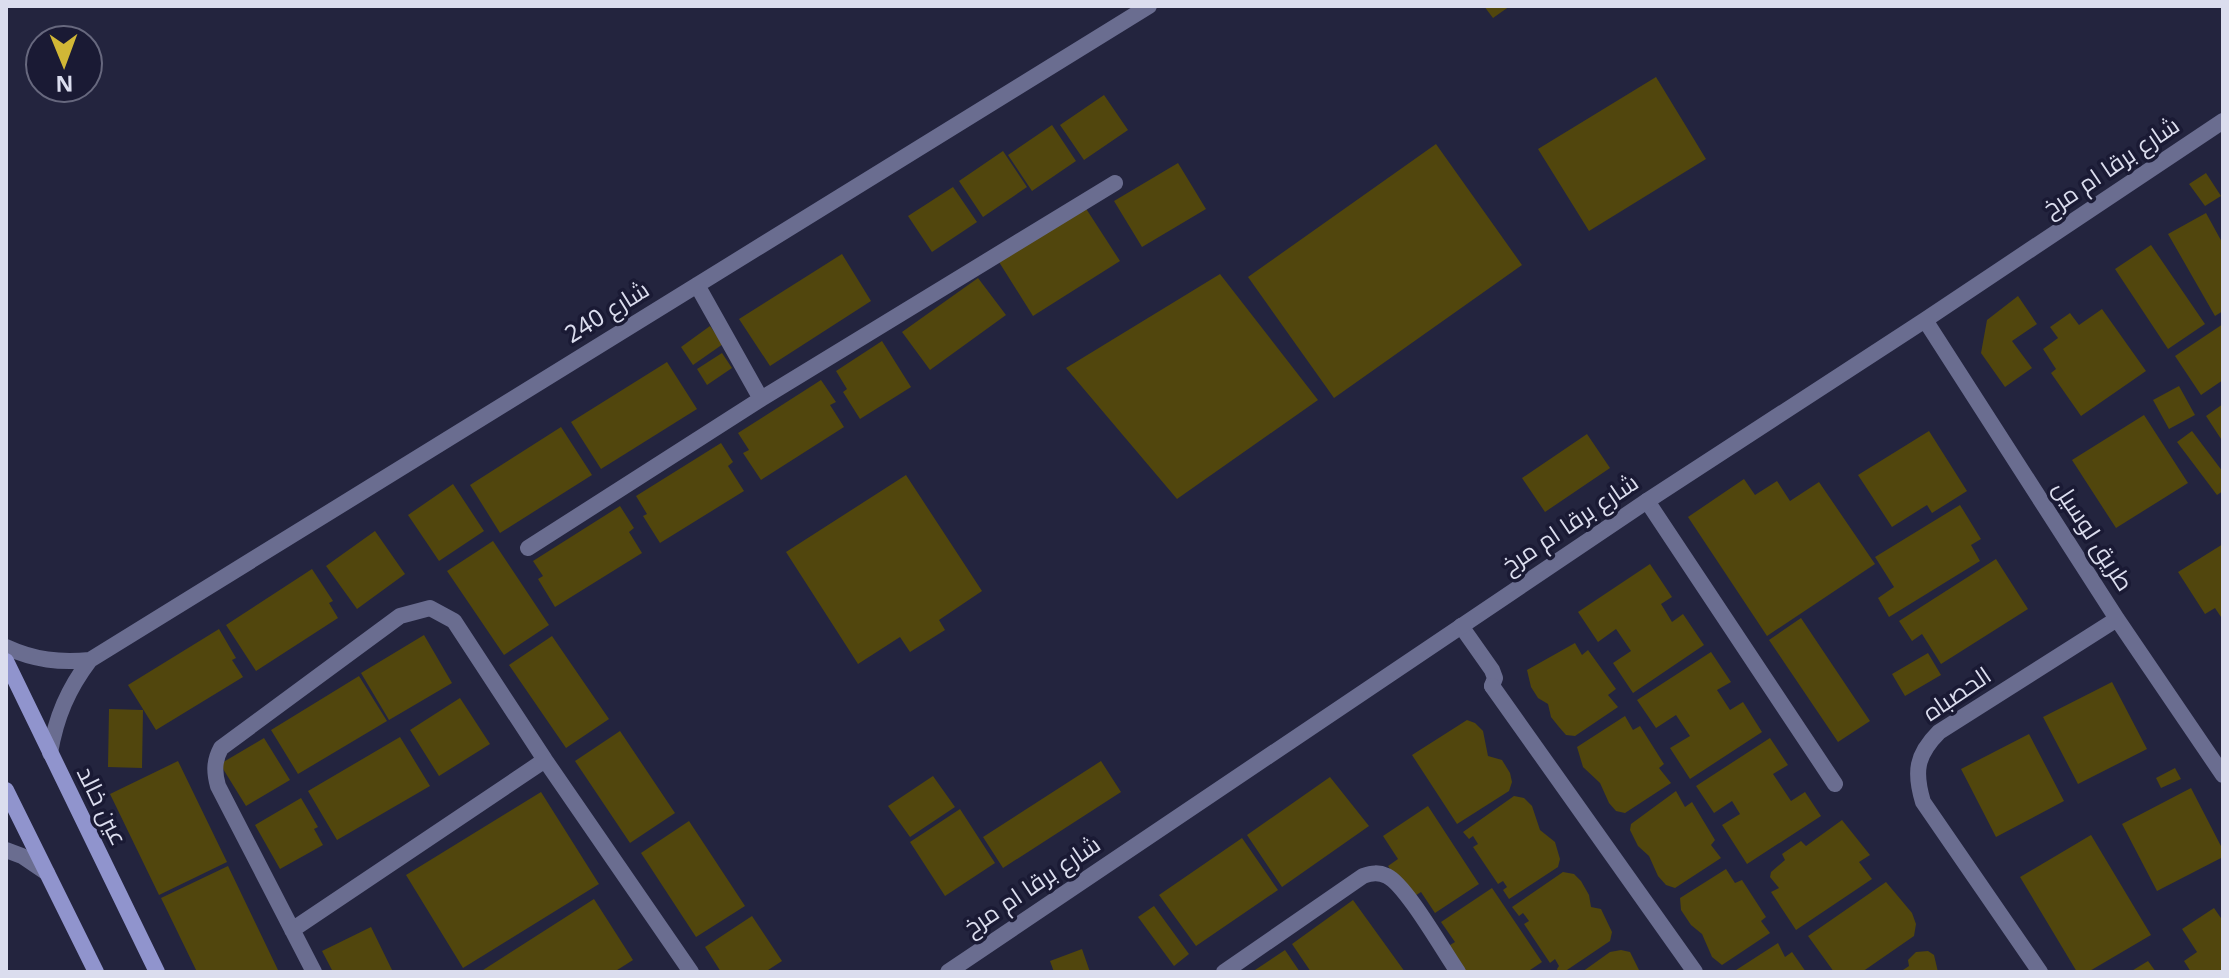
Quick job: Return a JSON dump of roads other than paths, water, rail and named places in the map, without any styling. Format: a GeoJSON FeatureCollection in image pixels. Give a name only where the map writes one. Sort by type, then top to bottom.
{"type":"FeatureCollection","features":[{"type":"Feature","properties":{"kind":"street","name":"شارع 240"},"geometry":{"type":"LineString","coordinates":[[50,753],[54,728],[63,703],[90,660],[1149,6]]}},
{"type":"Feature","properties":{"kind":"street","name":"شارع برقا ام مرخ"},"geometry":{"type":"LineString","coordinates":[[948,972],[1647,501],[2223,121]]}},
{"type":"Feature","properties":{"kind":"street"},"geometry":{"type":"LineString","coordinates":[[528,548],[761,399],[1115,183]]}},
{"type":"Feature","properties":{"kind":"street"},"geometry":{"type":"LineString","coordinates":[[697,285],[761,399]]}},
{"type":"Feature","properties":{"kind":"street","name":"طريق لوسيل"},"geometry":{"type":"LineString","coordinates":[[1925,320],[2117,619],[2223,775]]}},
{"type":"Feature","properties":{"kind":"street"},"geometry":{"type":"LineString","coordinates":[[1647,501],[1835,784]]}},
{"type":"Feature","properties":{"kind":"street"},"geometry":{"type":"LineString","coordinates":[[314,972],[218,786],[214,766],[216,757],[221,748],[400,616],[430,608],[454,621],[686,970]]}},
{"type":"Feature","properties":{"kind":"street","name":"الحصباه"},"geometry":{"type":"LineString","coordinates":[[2040,972],[1923,802],[1917,782],[1918,763],[1927,744],[1939,732],[2117,619]]}},
{"type":"Feature","properties":{"kind":"street"},"geometry":{"type":"LineString","coordinates":[[1461,626],[1492,670],[1495,678],[1492,686],[1695,972]]}},
{"type":"Feature","properties":{"kind":"street"},"geometry":{"type":"LineString","coordinates":[[6,647],[43,660],[90,660]]}},
{"type":"Feature","properties":{"kind":"street","name":"عين خالد"},"geometry":{"type":"LineString","coordinates":[[6,661],[157,972]]}},
{"type":"Feature","properties":{"kind":"street"},"geometry":{"type":"LineString","coordinates":[[292,930],[545,760]]}},
{"type":"Feature","properties":{"kind":"street"},"geometry":{"type":"LineString","coordinates":[[6,790],[96,972]]}},
{"type":"Feature","properties":{"kind":"street"},"geometry":{"type":"LineString","coordinates":[[6,850],[22,856],[47,873]]}},
{"type":"Feature","properties":{"kind":"street"},"geometry":{"type":"LineString","coordinates":[[1224,972],[1363,876],[1377,872],[1390,877],[1402,890],[1458,972]]}}]}
